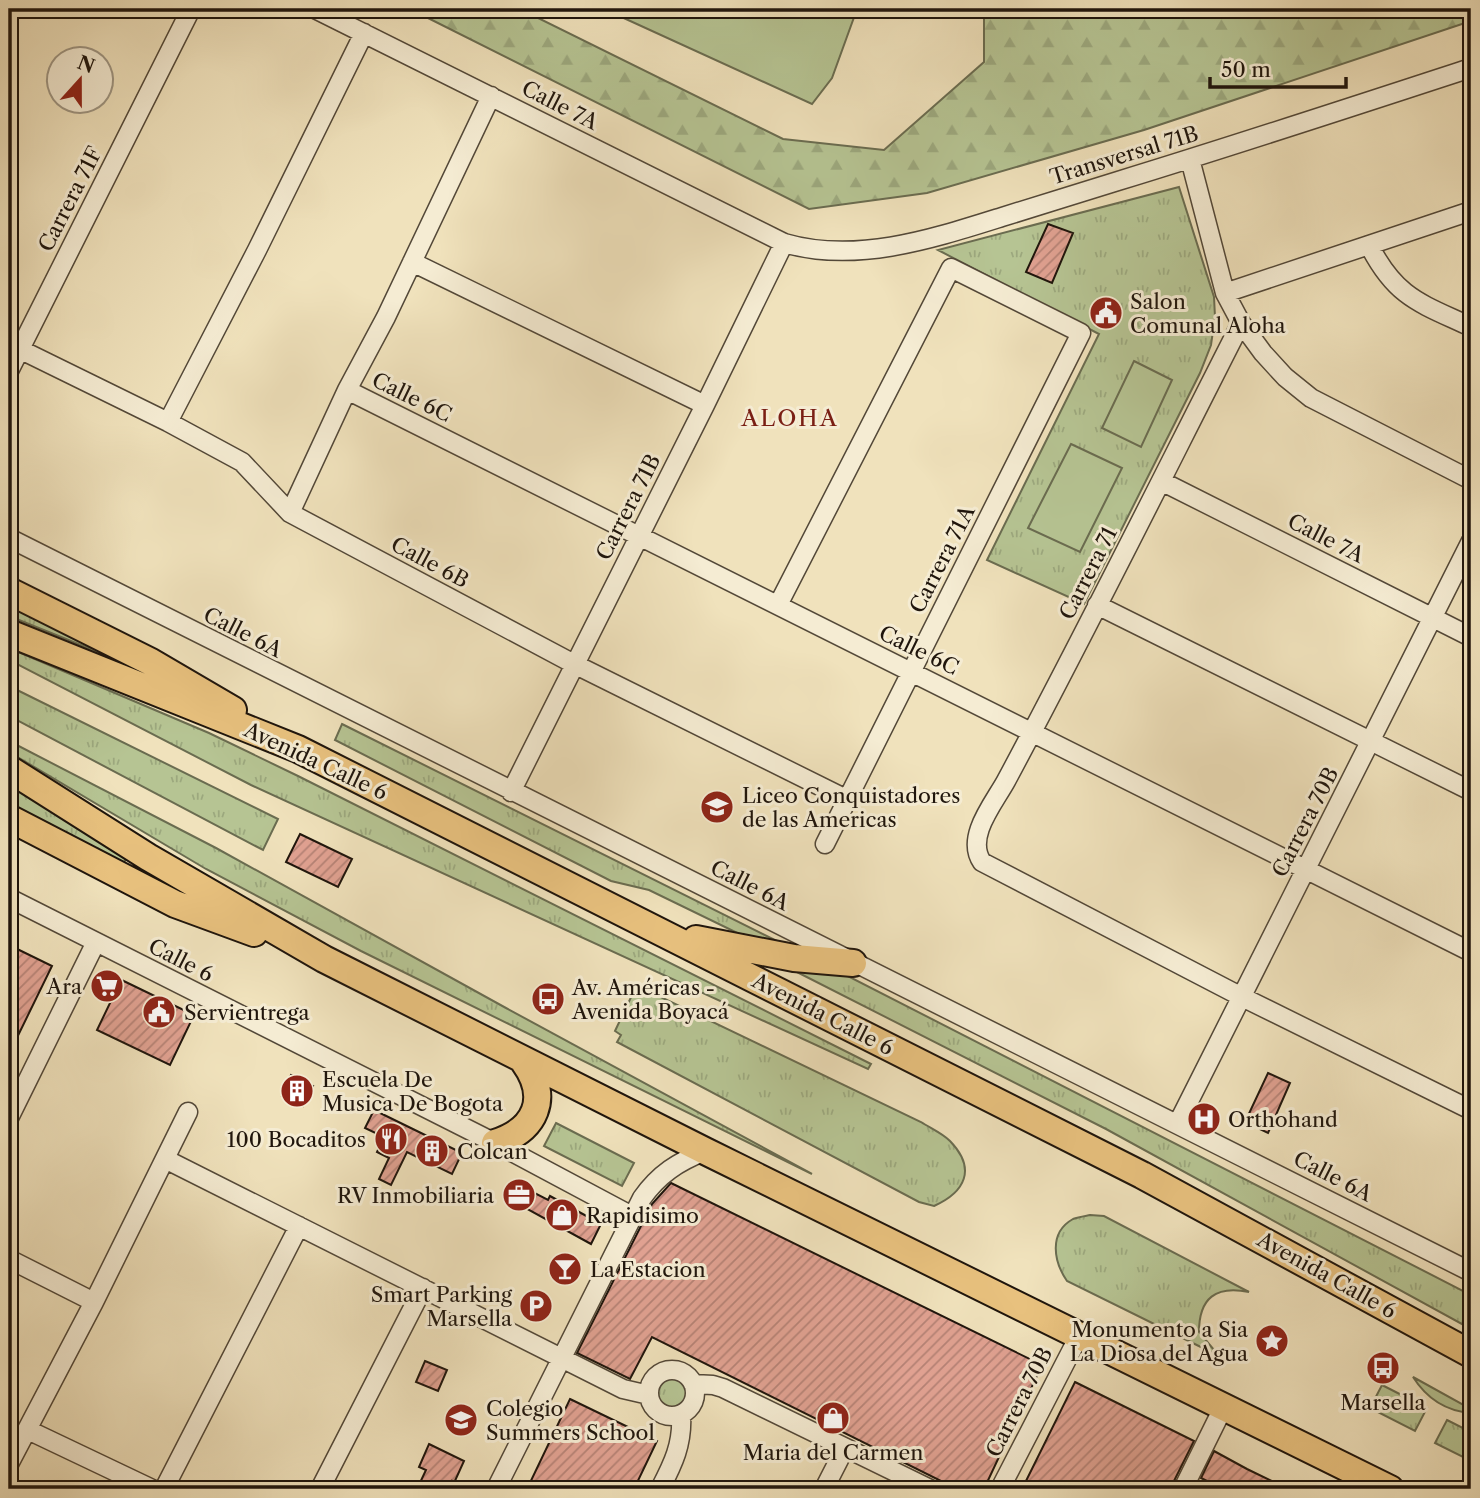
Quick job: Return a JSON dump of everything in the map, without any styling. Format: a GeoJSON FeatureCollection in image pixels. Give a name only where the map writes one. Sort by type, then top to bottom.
{"type":"FeatureCollection","features":[{"type":"Feature","properties":{"kind":"highway"},"geometry":{"type":"LineString","coordinates":[[9,591],[150,662],[298,749]]}},
{"type":"Feature","properties":{"kind":"highway","name":"Avenida Calle 6"},"geometry":{"type":"LineString","coordinates":[[9,634],[298,749],[1142,1175],[1471,1354]]}},
{"type":"Feature","properties":{"kind":"highway"},"geometry":{"type":"LineString","coordinates":[[9,769],[148,857],[324,959],[705,1152],[1390,1489]]}},
{"type":"Feature","properties":{"kind":"highway"},"geometry":{"type":"LineString","coordinates":[[9,818],[175,904],[324,959]]}},
{"type":"Feature","properties":{"kind":"highway"},"geometry":{"type":"LineString","coordinates":[[660,932],[770,955],[853,962]]}},
{"type":"Feature","properties":{"kind":"highway"},"geometry":{"type":"LineString","coordinates":[[495,1143],[523,1130],[537,1104],[536,1082],[524,1062]]}},
{"type":"Feature","properties":{"kind":"street","name":"Carrera 71F"},"geometry":{"type":"LineString","coordinates":[[9,371],[14,346],[191,9]]}},
{"type":"Feature","properties":{"kind":"street","name":"Calle 7A"},"geometry":{"type":"LineString","coordinates":[[315,9],[784,243]]}},
{"type":"Feature","properties":{"kind":"street"},"geometry":{"type":"LineString","coordinates":[[168,422],[364,33]]}},
{"type":"Feature","properties":{"kind":"street","name":"Transversal 71B"},"geometry":{"type":"LineString","coordinates":[[784,243],[805,249],[865,250],[963,229],[1471,68]]}},
{"type":"Feature","properties":{"kind":"street"},"geometry":{"type":"LineString","coordinates":[[290,513],[491,96]]}},
{"type":"Feature","properties":{"kind":"street"},"geometry":{"type":"LineString","coordinates":[[1190,159],[1225,293],[1241,323],[1263,353],[1285,377],[1311,398],[1471,480]]}},
{"type":"Feature","properties":{"kind":"street"},"geometry":{"type":"LineString","coordinates":[[1225,293],[1471,211]]}},
{"type":"Feature","properties":{"kind":"street","name":"Carrera 71B"},"geometry":{"type":"LineString","coordinates":[[511,792],[784,243]]}},
{"type":"Feature","properties":{"kind":"street"},"geometry":{"type":"LineString","coordinates":[[1368,245],[1395,286],[1416,301],[1471,327]]}},
{"type":"Feature","properties":{"kind":"street"},"geometry":{"type":"LineString","coordinates":[[412,262],[705,405]]}},
{"type":"Feature","properties":{"kind":"street","name":"Carrera 71A"},"geometry":{"type":"LineString","coordinates":[[778,605],[951,268],[1081,333],[825,844]]}},
{"type":"Feature","properties":{"kind":"street","name":"Carrera 71"},"geometry":{"type":"LineString","coordinates":[[1241,323],[978,833],[976,854],[982,862],[1242,997]]}},
{"type":"Feature","properties":{"kind":"street","name":"Calle 6B"},"geometry":{"type":"LineString","coordinates":[[14,346],[242,462],[290,513],[574,664],[846,799]]}},
{"type":"Feature","properties":{"kind":"street","name":"Calle 6C"},"geometry":{"type":"LineString","coordinates":[[347,390],[1471,952]]}},
{"type":"Feature","properties":{"kind":"street","name":"Calle 7A"},"geometry":{"type":"LineString","coordinates":[[1161,481],[1471,637]]}},
{"type":"Feature","properties":{"kind":"street","name":"Calle 6A"},"geometry":{"type":"LineString","coordinates":[[9,538],[1471,1272]]}},
{"type":"Feature","properties":{"kind":"street","name":"Carrera 70B"},"geometry":{"type":"LineString","coordinates":[[1178,1123],[1471,541]]}},
{"type":"Feature","properties":{"kind":"street"},"geometry":{"type":"LineString","coordinates":[[1097,605],[1471,791]]}},
{"type":"Feature","properties":{"kind":"street","name":"Calle 6"},"geometry":{"type":"LineString","coordinates":[[9,898],[495,1143],[632,1216]]}},
{"type":"Feature","properties":{"kind":"street"},"geometry":{"type":"LineString","coordinates":[[9,1118],[96,942]]}},
{"type":"Feature","properties":{"kind":"street"},"geometry":{"type":"LineString","coordinates":[[1242,997],[1471,1110]]}},
{"type":"Feature","properties":{"kind":"street"},"geometry":{"type":"LineString","coordinates":[[9,1464],[94,1302],[188,1112]]}},
{"type":"Feature","properties":{"kind":"street"},"geometry":{"type":"LineString","coordinates":[[496,1489],[646,1192],[660,1176],[681,1161],[705,1152]]}},
{"type":"Feature","properties":{"kind":"street"},"geometry":{"type":"LineString","coordinates":[[165,1159],[623,1389],[649,1395]]}},
{"type":"Feature","properties":{"kind":"street"},"geometry":{"type":"LineString","coordinates":[[164,1489],[299,1226]]}},
{"type":"Feature","properties":{"kind":"street"},"geometry":{"type":"LineString","coordinates":[[9,1259],[94,1302]]}},
{"type":"Feature","properties":{"kind":"street"},"geometry":{"type":"LineString","coordinates":[[320,1489],[423,1288]]}},
{"type":"Feature","properties":{"kind":"street","name":"Carrera 70B"},"geometry":{"type":"LineString","coordinates":[[1000,1489],[1079,1336]]}},
{"type":"Feature","properties":{"kind":"street"},"geometry":{"type":"LineString","coordinates":[[670,1370],[684,1374],[693,1384],[695,1391],[692,1405],[681,1415],[660,1413],[651,1402],[649,1395],[652,1382],[657,1376],[670,1370]]}},
{"type":"Feature","properties":{"kind":"street"},"geometry":{"type":"LineString","coordinates":[[693,1384],[723,1388],[930,1489]]}},
{"type":"Feature","properties":{"kind":"street"},"geometry":{"type":"LineString","coordinates":[[1183,1489],[1223,1408]]}},
{"type":"Feature","properties":{"kind":"street"},"geometry":{"type":"LineString","coordinates":[[660,1489],[678,1453],[682,1433],[681,1415]]}},
{"type":"Feature","properties":{"kind":"street"},"geometry":{"type":"LineString","coordinates":[[28,1430],[152,1489]]}},
{"type":"Feature","properties":{"kind":"street"},"geometry":{"type":"LineString","coordinates":[[824,1489],[845,1448]]}},
{"type":"Feature","properties":{"kind":"green space"},"geometry":{"type":"Polygon","coordinates":[[[410,9],[520,9],[783,139],[884,150],[984,62],[984,9],[1471,9],[1471,21],[1144,130],[927,193],[809,209],[410,9]]]}},
{"type":"Feature","properties":{"kind":"green space"},"geometry":{"type":"Polygon","coordinates":[[[604,9],[857,9],[832,78],[812,104],[604,9]]]}},
{"type":"Feature","properties":{"kind":"green space"},"geometry":{"type":"Polygon","coordinates":[[[1179,187],[1214,297],[1215,317],[1211,345],[1200,373],[1084,604],[987,560],[1099,334],[938,250],[1179,187]]]}},
{"type":"Feature","properties":{"kind":"green space"},"geometry":{"type":"Polygon","coordinates":[[[1134,361],[1172,380],[1141,447],[1102,428],[1134,361]]]}},
{"type":"Feature","properties":{"kind":"green space"},"geometry":{"type":"Polygon","coordinates":[[[1071,444],[1122,468],[1080,552],[1028,528],[1071,444]]]}},
{"type":"Feature","properties":{"kind":"green space"},"geometry":{"type":"Polygon","coordinates":[[[9,602],[128,664],[9,616],[9,602]]]}},
{"type":"Feature","properties":{"kind":"green space"},"geometry":{"type":"Polygon","coordinates":[[[9,648],[209,733],[871,1064],[868,1069],[251,785],[9,660],[9,648]]]}},
{"type":"Feature","properties":{"kind":"green space"},"geometry":{"type":"Polygon","coordinates":[[[9,686],[278,819],[263,850],[9,716],[9,686]]]}},
{"type":"Feature","properties":{"kind":"green space"},"geometry":{"type":"Polygon","coordinates":[[[342,724],[791,948],[762,945],[649,890],[611,881],[335,740],[342,724]]]}},
{"type":"Feature","properties":{"kind":"green space"},"geometry":{"type":"Polygon","coordinates":[[[9,741],[216,848],[812,1174],[361,951],[206,869],[9,752],[9,741]]]}},
{"type":"Feature","properties":{"kind":"green space"},"geometry":{"type":"Polygon","coordinates":[[[9,783],[126,859],[121,867],[9,807],[9,783]]]}},
{"type":"Feature","properties":{"kind":"green space"},"geometry":{"type":"Polygon","coordinates":[[[789,968],[838,971],[1471,1295],[1471,1329],[1106,1129],[789,968]]]}},
{"type":"Feature","properties":{"kind":"green space"},"geometry":{"type":"Polygon","coordinates":[[[644,989],[940,1133],[950,1141],[963,1161],[964,1179],[960,1187],[934,1206],[919,1202],[617,1042],[621,1035],[615,1031],[633,993],[640,996],[644,989]]]}},
{"type":"Feature","properties":{"kind":"green space"},"geometry":{"type":"Polygon","coordinates":[[[556,1123],[634,1163],[622,1186],[544,1146],[556,1123]]]}},
{"type":"Feature","properties":{"kind":"green space"},"geometry":{"type":"Polygon","coordinates":[[[1090,1215],[1104,1216],[1249,1292],[1237,1290],[1219,1293],[1206,1303],[1202,1310],[1199,1332],[1219,1356],[1067,1281],[1057,1257],[1057,1240],[1065,1225],[1073,1219],[1090,1215]]]}},
{"type":"Feature","properties":{"kind":"green space"},"geometry":{"type":"Polygon","coordinates":[[[671,1377],[683,1381],[687,1393],[683,1405],[671,1409],[659,1405],[655,1393],[659,1381],[671,1377]]]}},
{"type":"Feature","properties":{"kind":"green space"},"geometry":{"type":"Polygon","coordinates":[[[1413,1377],[1471,1409],[1471,1413],[1453,1410],[1438,1403],[1424,1392],[1413,1377]]]}},
{"type":"Feature","properties":{"kind":"green space"},"geometry":{"type":"Polygon","coordinates":[[[1382,1385],[1427,1408],[1415,1431],[1370,1408],[1382,1385]]]}},
{"type":"Feature","properties":{"kind":"green space"},"geometry":{"type":"Polygon","coordinates":[[[1447,1420],[1471,1432],[1471,1461],[1435,1443],[1447,1420]]]}},
{"type":"Feature","properties":{"kind":"building"},"geometry":{"type":"Polygon","coordinates":[[[1048,224],[1073,233],[1052,283],[1026,272],[1048,224]]]}},
{"type":"Feature","properties":{"kind":"building"},"geometry":{"type":"Polygon","coordinates":[[[300,834],[352,859],[338,887],[286,862],[300,834]]]}},
{"type":"Feature","properties":{"kind":"building"},"geometry":{"type":"Polygon","coordinates":[[[9,945],[52,966],[9,1054],[9,945]]]}},
{"type":"Feature","properties":{"kind":"building"},"geometry":{"type":"Polygon","coordinates":[[[103,971],[194,1015],[170,1065],[97,1030],[111,1001],[93,992],[103,971]]]}},
{"type":"Feature","properties":{"kind":"building"},"geometry":{"type":"Polygon","coordinates":[[[1268,1073],[1290,1083],[1268,1133],[1245,1122],[1268,1073]]]}},
{"type":"Feature","properties":{"kind":"building","name":"Escuela De Musica De Bogota"},"geometry":{"type":"Polygon","coordinates":[[[291,1075],[313,1086],[303,1106],[282,1096],[291,1075]]]}},
{"type":"Feature","properties":{"kind":"building"},"geometry":{"type":"Polygon","coordinates":[[[374,1110],[462,1153],[452,1174],[407,1152],[391,1185],[379,1179],[389,1158],[377,1152],[384,1137],[365,1128],[374,1110]]]}},
{"type":"Feature","properties":{"kind":"building"},"geometry":{"type":"Polygon","coordinates":[[[671,1183],[1042,1365],[984,1489],[957,1489],[652,1337],[630,1379],[577,1353],[652,1204],[671,1183]]]}},
{"type":"Feature","properties":{"kind":"building"},"geometry":{"type":"Polygon","coordinates":[[[517,1184],[548,1200],[550,1196],[601,1224],[591,1244],[509,1199],[517,1184]]]}},
{"type":"Feature","properties":{"kind":"building"},"geometry":{"type":"Polygon","coordinates":[[[425,1361],[447,1370],[438,1391],[416,1382],[425,1361]]]}},
{"type":"Feature","properties":{"kind":"building"},"geometry":{"type":"Polygon","coordinates":[[[1075,1382],[1194,1441],[1170,1489],[1022,1489],[1075,1382]]]}},
{"type":"Feature","properties":{"kind":"building"},"geometry":{"type":"Polygon","coordinates":[[[570,1399],[657,1441],[634,1489],[527,1489],[570,1399]]]}},
{"type":"Feature","properties":{"kind":"building"},"geometry":{"type":"Polygon","coordinates":[[[429,1444],[464,1461],[454,1483],[452,1481],[448,1489],[417,1489],[426,1470],[419,1467],[429,1444]]]}},
{"type":"Feature","properties":{"kind":"building"},"geometry":{"type":"Polygon","coordinates":[[[1214,1451],[1288,1489],[1223,1489],[1201,1478],[1214,1451]]]}},
{"type":"Feature","properties":{"kind":"place","name":"Salon Comunal Aloha"},"geometry":{"type":"Point","coordinates":[1106,313]}},
{"type":"Feature","properties":{"kind":"place","name":"Liceo Conquistadores de las Americas"},"geometry":{"type":"Point","coordinates":[717,807]}},
{"type":"Feature","properties":{"kind":"place","name":"Ara"},"geometry":{"type":"Point","coordinates":[107,986]}},
{"type":"Feature","properties":{"kind":"place","name":"Av. Américas - Avenida Boyacá"},"geometry":{"type":"Point","coordinates":[548,999]}},
{"type":"Feature","properties":{"kind":"place","name":"Servientrega"},"geometry":{"type":"Point","coordinates":[159,1012]}},
{"type":"Feature","properties":{"kind":"place","name":"Escuela De Musica De Bogota"},"geometry":{"type":"Point","coordinates":[297,1091]}},
{"type":"Feature","properties":{"kind":"place","name":"Orthohand"},"geometry":{"type":"Point","coordinates":[1204,1119]}},
{"type":"Feature","properties":{"kind":"place","name":"100 Bocaditos"},"geometry":{"type":"Point","coordinates":[391,1139]}},
{"type":"Feature","properties":{"kind":"place","name":"Colcan"},"geometry":{"type":"Point","coordinates":[432,1151]}},
{"type":"Feature","properties":{"kind":"place","name":"RV Inmobiliaria"},"geometry":{"type":"Point","coordinates":[519,1195]}},
{"type":"Feature","properties":{"kind":"place","name":"Rapidisimo"},"geometry":{"type":"Point","coordinates":[562,1215]}},
{"type":"Feature","properties":{"kind":"place","name":"La Estacion"},"geometry":{"type":"Point","coordinates":[565,1269]}},
{"type":"Feature","properties":{"kind":"place","name":"Smart Parking Marsella"},"geometry":{"type":"Point","coordinates":[536,1306]}},
{"type":"Feature","properties":{"kind":"place","name":"Monumento a Sia La Diosa del Agua"},"geometry":{"type":"Point","coordinates":[1272,1341]}},
{"type":"Feature","properties":{"kind":"place","name":"Marsella"},"geometry":{"type":"Point","coordinates":[1383,1368]}},
{"type":"Feature","properties":{"kind":"place","name":"Maria del Carmen"},"geometry":{"type":"Point","coordinates":[833,1418]}},
{"type":"Feature","properties":{"kind":"place","name":"Colegio Summers School"},"geometry":{"type":"Point","coordinates":[461,1420]}},
{"type":"Feature","properties":{"kind":"district","name":"ALOHA"},"geometry":{"type":"Point","coordinates":[790,418]}}]}
